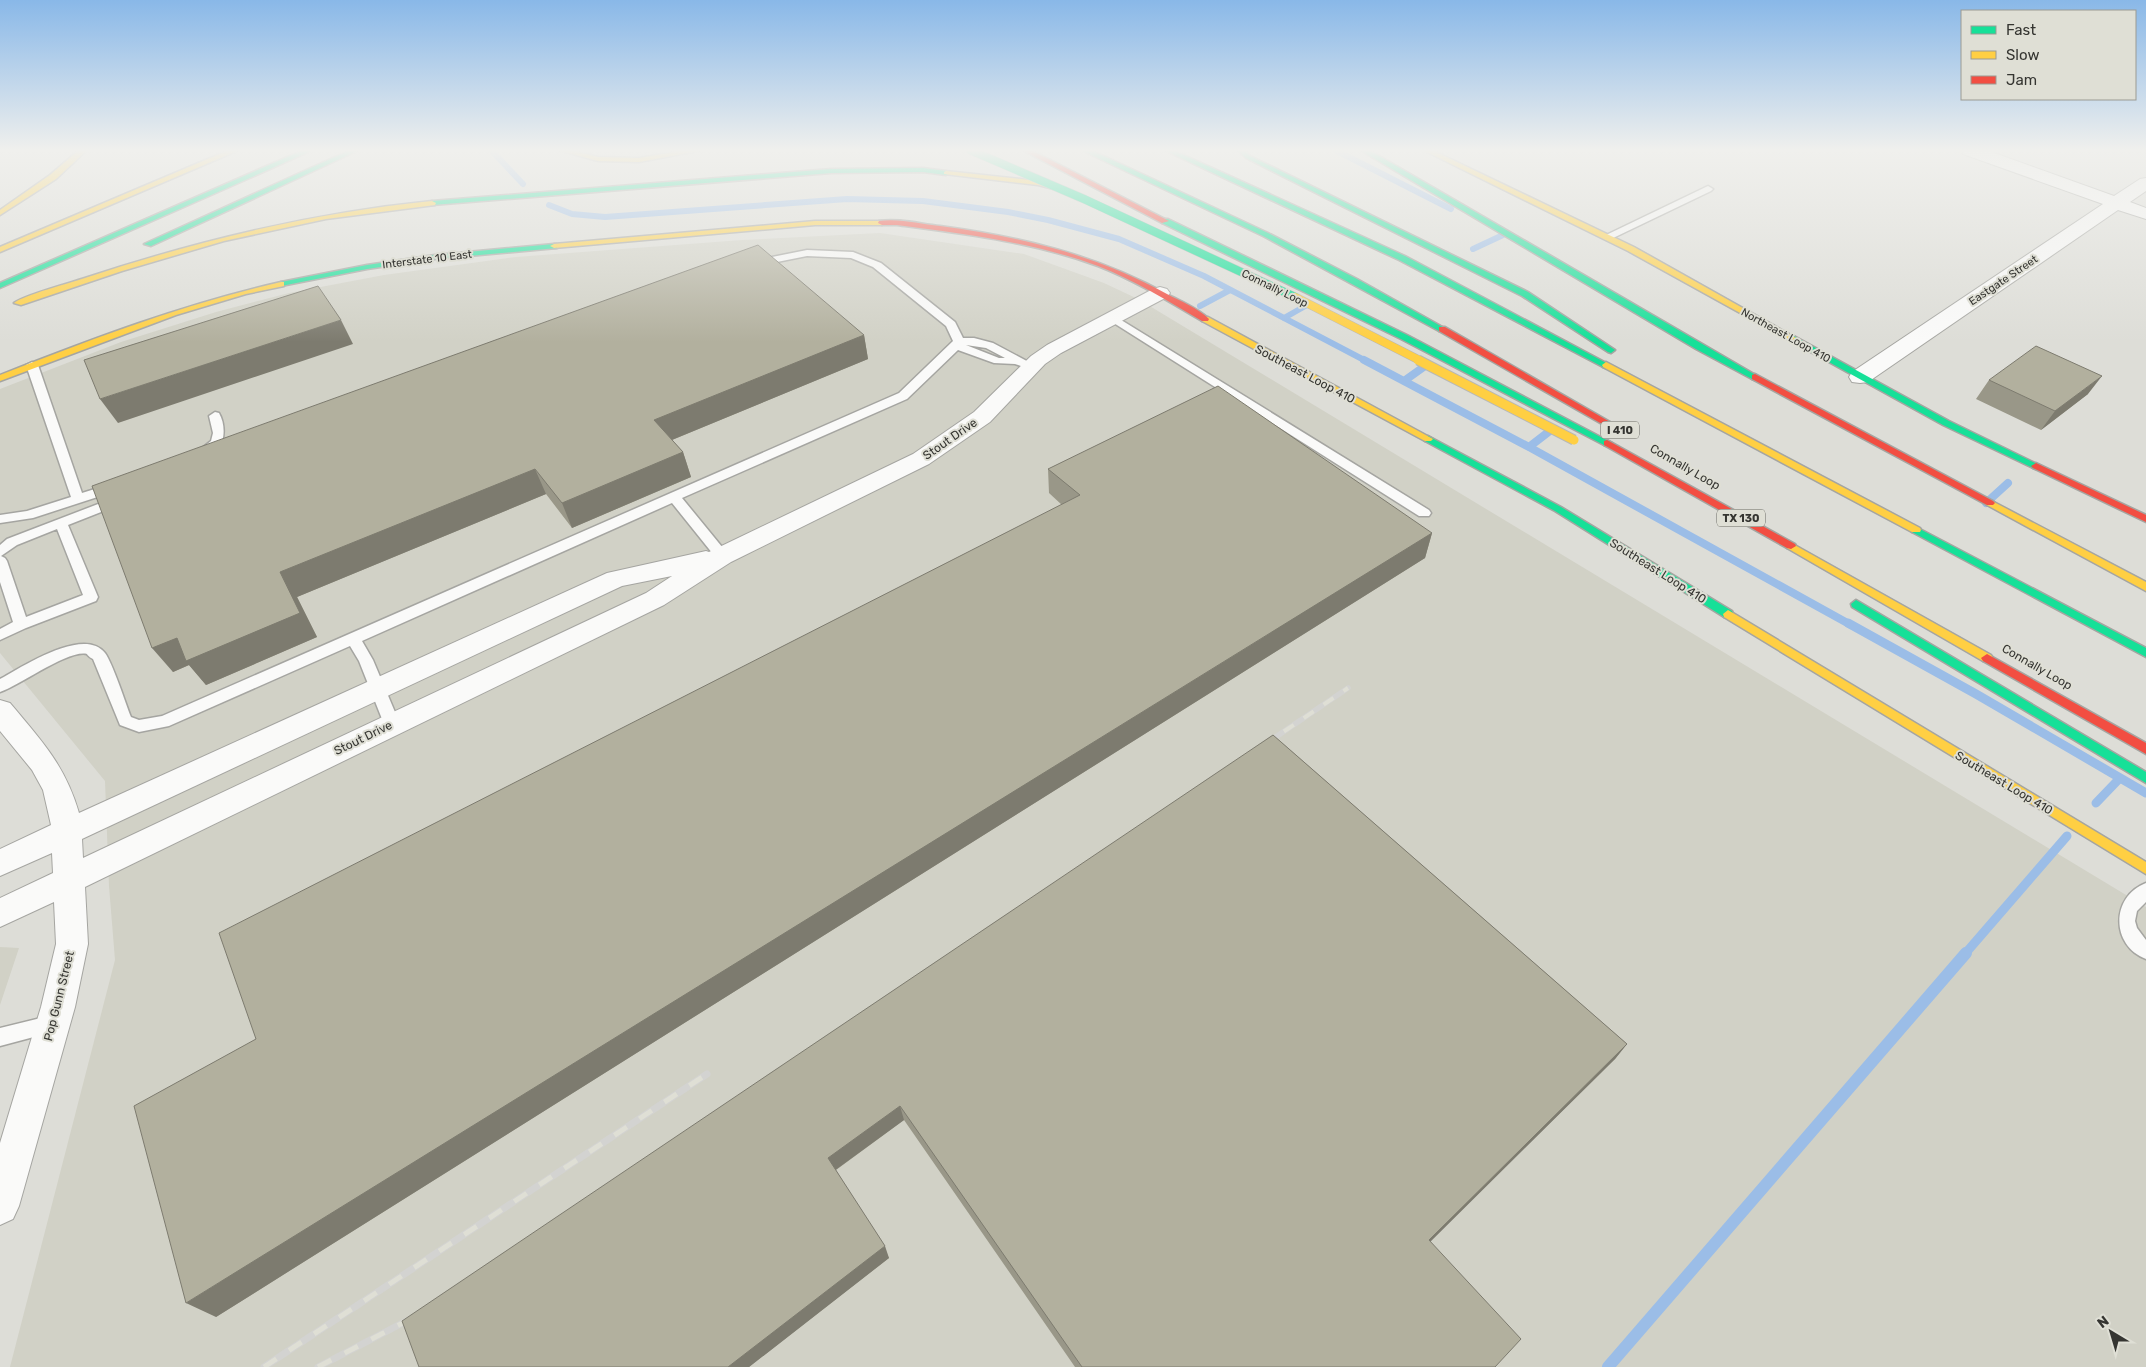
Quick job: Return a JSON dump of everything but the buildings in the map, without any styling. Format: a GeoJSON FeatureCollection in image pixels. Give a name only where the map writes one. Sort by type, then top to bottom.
{"type":"FeatureCollection","features":[{"type":"Feature","properties":{"kind":"main road"},"geometry":{"type":"LineString","coordinates":[[0,250],[85,214]]}},
{"type":"Feature","properties":{"kind":"main road"},"geometry":{"type":"LineString","coordinates":[[0,286],[165,214]]}},
{"type":"Feature","properties":{"kind":"main road"},"geometry":{"type":"LineString","coordinates":[[6,308],[215,214]]}},
{"type":"Feature","properties":{"kind":"main road"},"geometry":{"type":"LineString","coordinates":[[18,303],[112,270],[185,248],[297,222],[345,214]]}},
{"type":"Feature","properties":{"kind":"main road","name":"Connally Loop"},"geometry":{"type":"LineString","coordinates":[[1116,214],[1271,285],[1578,442]]}},
{"type":"Feature","properties":{"kind":"main road","name":"TX 130"},"geometry":{"type":"LineString","coordinates":[[1151,214],[1404,337],[1592,435],[1763,530],[2146,749]]}},
{"type":"Feature","properties":{"kind":"main road","name":"I 410"},"geometry":{"type":"LineString","coordinates":[[1222,214],[1356,280],[1625,433]]}},
{"type":"Feature","properties":{"kind":"main road"},"geometry":{"type":"LineString","coordinates":[[1306,214],[1402,258],[2146,653]]}},
{"type":"Feature","properties":{"kind":"main road"},"geometry":{"type":"LineString","coordinates":[[1367,214],[1525,294],[1624,358]]}},
{"type":"Feature","properties":{"kind":"main road"},"geometry":{"type":"LineString","coordinates":[[1472,214],[1699,346],[2146,587]]}},
{"type":"Feature","properties":{"kind":"main road","name":"Northeast Loop 410"},"geometry":{"type":"LineString","coordinates":[[1559,214],[1607,237],[1946,423],[2146,519]]}},
{"type":"Feature","properties":{"kind":"main road","name":"Interstate 10 East"},"geometry":{"type":"LineString","coordinates":[[0,378],[140,323],[186,308],[247,291],[367,267],[435,257],[815,223],[897,223],[1000,236],[1053,249],[1101,265],[1160,292]]}},
{"type":"Feature","properties":{"kind":"main road","name":"Southeast Loop 410"},"geometry":{"type":"LineString","coordinates":[[1160,292],[1259,349],[1558,509],[1917,731],[2146,869]]}},
{"type":"Feature","properties":{"kind":"main road"},"geometry":{"type":"LineString","coordinates":[[1649,375],[1748,440]]}},
{"type":"Feature","properties":{"kind":"main road"},"geometry":{"type":"LineString","coordinates":[[1842,596],[2146,778]]}},
{"type":"Feature","properties":{"kind":"street","name":"Eastgate Street"},"geometry":{"type":"LineString","coordinates":[[1860,377],[2100,214]]}},
{"type":"Feature","properties":{"kind":"street","name":"Stout Drive"},"geometry":{"type":"LineString","coordinates":[[0,913],[655,599],[722,556],[921,459],[982,417],[1024,364],[1160,292]]}},
{"type":"Feature","properties":{"kind":"street","name":"Stout Drive"},"geometry":{"type":"LineString","coordinates":[[0,863],[616,579],[722,556]]}},
{"type":"Feature","properties":{"kind":"street","name":"Pop Gunn Street"},"geometry":{"type":"LineString","coordinates":[[0,1206],[53,1024],[72,944],[66,819],[57,788],[42,762],[4,722]]}},
{"type":"Feature","properties":{"kind":"lane"},"geometry":{"type":"LineString","coordinates":[[1607,237],[1656,214]]}},
{"type":"Feature","properties":{"kind":"lane"},"geometry":{"type":"LineString","coordinates":[[748,266],[807,253],[853,255],[877,265],[951,324],[963,343],[998,361],[1024,364]]}},
{"type":"Feature","properties":{"kind":"lane"},"geometry":{"type":"LineString","coordinates":[[1112,318],[1424,513]]}},
{"type":"Feature","properties":{"kind":"lane"},"geometry":{"type":"LineString","coordinates":[[0,686],[55,657],[76,649],[90,649],[99,656],[125,721],[139,726],[164,722],[903,396],[963,343]]}},
{"type":"Feature","properties":{"kind":"lane"},"geometry":{"type":"LineString","coordinates":[[32,365],[78,499]]}},
{"type":"Feature","properties":{"kind":"lane"},"geometry":{"type":"LineString","coordinates":[[194,456],[212,448],[217,442],[220,433],[215,416]]}},
{"type":"Feature","properties":{"kind":"lane"},"geometry":{"type":"LineString","coordinates":[[0,519],[28,515],[130,481]]}},
{"type":"Feature","properties":{"kind":"lane"},"geometry":{"type":"LineString","coordinates":[[0,552],[12,542],[130,496]]}},
{"type":"Feature","properties":{"kind":"lane"},"geometry":{"type":"LineString","coordinates":[[674,497],[722,556]]}},
{"type":"Feature","properties":{"kind":"lane"},"geometry":{"type":"LineString","coordinates":[[0,635],[21,624],[91,596],[61,523]]}},
{"type":"Feature","properties":{"kind":"lane"},"geometry":{"type":"LineString","coordinates":[[0,562],[21,624]]}},
{"type":"Feature","properties":{"kind":"lane"},"geometry":{"type":"LineString","coordinates":[[353,638],[366,660],[392,724]]}},
{"type":"Feature","properties":{"kind":"lane"},"geometry":{"type":"LineString","coordinates":[[2146,891],[2129,908],[2127,925],[2138,944],[2146,951]]}},
{"type":"Feature","properties":{"kind":"lane"},"geometry":{"type":"LineString","coordinates":[[0,1037],[53,1024]]}},
{"type":"Feature","properties":{"kind":"shaded area"},"geometry":{"type":"Polygon","coordinates":[[[880,233],[1024,254],[1104,283],[1138,299],[2146,907],[2146,1367],[10,1367],[115,960],[109,886],[105,781],[0,653],[0,389],[121,342],[216,312],[289,293],[384,275],[516,257],[742,240],[880,233]]]}},
{"type":"Feature","properties":{"kind":"shaded area"},"geometry":{"type":"Polygon","coordinates":[[[0,947],[19,948],[0,1005],[0,947]]]}},
{"type":"Feature","properties":{"kind":"waterway"},"geometry":{"type":"LineString","coordinates":[[571,214],[605,217],[648,214]]}},
{"type":"Feature","properties":{"kind":"waterway"},"geometry":{"type":"LineString","coordinates":[[1017,214],[1119,239],[1204,276],[1284,318]]}},
{"type":"Feature","properties":{"kind":"waterway"},"geometry":{"type":"LineString","coordinates":[[1473,249],[1503,235]]}},
{"type":"Feature","properties":{"kind":"waterway"},"geometry":{"type":"LineString","coordinates":[[1200,306],[1230,290]]}},
{"type":"Feature","properties":{"kind":"waterway"},"geometry":{"type":"LineString","coordinates":[[1284,318],[1307,305]]}},
{"type":"Feature","properties":{"kind":"waterway"},"geometry":{"type":"LineString","coordinates":[[1284,318],[1366,361]]}},
{"type":"Feature","properties":{"kind":"waterway"},"geometry":{"type":"LineString","coordinates":[[1364,360],[1529,447]]}},
{"type":"Feature","properties":{"kind":"waterway"},"geometry":{"type":"LineString","coordinates":[[1404,381],[1425,366]]}},
{"type":"Feature","properties":{"kind":"waterway"},"geometry":{"type":"LineString","coordinates":[[1529,447],[1551,430]]}},
{"type":"Feature","properties":{"kind":"waterway"},"geometry":{"type":"LineString","coordinates":[[1529,447],[1851,625]]}},
{"type":"Feature","properties":{"kind":"waterway"},"geometry":{"type":"LineString","coordinates":[[1986,503],[2008,483]]}},
{"type":"Feature","properties":{"kind":"waterway"},"geometry":{"type":"LineString","coordinates":[[1848,623],[1976,694],[2146,793]]}},
{"type":"Feature","properties":{"kind":"waterway"},"geometry":{"type":"LineString","coordinates":[[2096,803],[2120,778]]}},
{"type":"Feature","properties":{"kind":"waterway"},"geometry":{"type":"LineString","coordinates":[[1964,955],[2067,836]]}},
{"type":"Feature","properties":{"kind":"waterway"},"geometry":{"type":"LineString","coordinates":[[1608,1367],[1966,953]]}},
{"type":"Feature","properties":{"kind":"railway"},"geometry":{"type":"LineString","coordinates":[[1264,745],[1348,688]]}},
{"type":"Feature","properties":{"kind":"railway"},"geometry":{"type":"LineString","coordinates":[[264,1367],[707,1074]]}},
{"type":"Feature","properties":{"kind":"railway"},"geometry":{"type":"LineString","coordinates":[[318,1367],[416,1316]]}},
{"type":"Feature","properties":{"kind":"traffic: fast"},"geometry":{"type":"LineString","coordinates":[[0,286],[165,214]]}},
{"type":"Feature","properties":{"kind":"traffic: fast"},"geometry":{"type":"LineString","coordinates":[[148,244],[215,214]]}},
{"type":"Feature","properties":{"kind":"traffic: fast"},"geometry":{"type":"LineString","coordinates":[[1116,214],[1295,297]]}},
{"type":"Feature","properties":{"kind":"traffic: fast"},"geometry":{"type":"LineString","coordinates":[[1223,214],[1354,281],[1442,329]]}},
{"type":"Feature","properties":{"kind":"traffic: fast"},"geometry":{"type":"LineString","coordinates":[[1306,214],[1402,258],[1606,365]]}},
{"type":"Feature","properties":{"kind":"traffic: fast"},"geometry":{"type":"LineString","coordinates":[[1363,214],[1525,294],[1611,350]]}},
{"type":"Feature","properties":{"kind":"traffic: fast"},"geometry":{"type":"LineString","coordinates":[[1472,214],[1699,347],[1755,377]]}},
{"type":"Feature","properties":{"kind":"traffic: fast"},"geometry":{"type":"LineString","coordinates":[[1165,221],[1404,337],[1607,443]]}},
{"type":"Feature","properties":{"kind":"traffic: fast"},"geometry":{"type":"LineString","coordinates":[[281,284],[367,267],[435,257],[554,246]]}},
{"type":"Feature","properties":{"kind":"traffic: fast"},"geometry":{"type":"LineString","coordinates":[[1792,338],[1946,423],[2036,466]]}},
{"type":"Feature","properties":{"kind":"traffic: fast"},"geometry":{"type":"LineString","coordinates":[[1428,439],[1558,509],[1728,614]]}},
{"type":"Feature","properties":{"kind":"traffic: fast"},"geometry":{"type":"LineString","coordinates":[[1916,530],[2146,653]]}},
{"type":"Feature","properties":{"kind":"traffic: fast"},"geometry":{"type":"LineString","coordinates":[[1856,604],[2146,778]]}},
{"type":"Feature","properties":{"kind":"traffic: slow"},"geometry":{"type":"LineString","coordinates":[[0,250],[85,214]]}},
{"type":"Feature","properties":{"kind":"traffic: slow"},"geometry":{"type":"LineString","coordinates":[[18,303],[170,254],[273,227],[347,214]]}},
{"type":"Feature","properties":{"kind":"traffic: slow"},"geometry":{"type":"LineString","coordinates":[[1558,214],[1631,249],[1792,338]]}},
{"type":"Feature","properties":{"kind":"traffic: slow"},"geometry":{"type":"LineString","coordinates":[[554,246],[815,223],[882,223]]}},
{"type":"Feature","properties":{"kind":"traffic: slow"},"geometry":{"type":"LineString","coordinates":[[0,378],[173,313],[245,292],[281,284]]}},
{"type":"Feature","properties":{"kind":"traffic: slow"},"geometry":{"type":"LineString","coordinates":[[1295,297],[1574,440]]}},
{"type":"Feature","properties":{"kind":"traffic: slow"},"geometry":{"type":"LineString","coordinates":[[1205,319],[1428,439]]}},
{"type":"Feature","properties":{"kind":"traffic: slow"},"geometry":{"type":"LineString","coordinates":[[1606,365],[1916,530]]}},
{"type":"Feature","properties":{"kind":"traffic: slow"},"geometry":{"type":"LineString","coordinates":[[1990,503],[2146,587]]}},
{"type":"Feature","properties":{"kind":"traffic: slow"},"geometry":{"type":"LineString","coordinates":[[1791,546],[1987,658]]}},
{"type":"Feature","properties":{"kind":"traffic: slow"},"geometry":{"type":"LineString","coordinates":[[1728,614],[2146,869]]}},
{"type":"Feature","properties":{"kind":"traffic: jam"},"geometry":{"type":"LineString","coordinates":[[1151,214],[1165,221]]}},
{"type":"Feature","properties":{"kind":"traffic: jam"},"geometry":{"type":"LineString","coordinates":[[882,223],[897,223],[1000,238],[1076,256],[1128,277],[1205,319]]}},
{"type":"Feature","properties":{"kind":"traffic: jam"},"geometry":{"type":"LineString","coordinates":[[1442,329],[1612,426]]}},
{"type":"Feature","properties":{"kind":"traffic: jam"},"geometry":{"type":"LineString","coordinates":[[1755,377],[1990,503]]}},
{"type":"Feature","properties":{"kind":"traffic: jam"},"geometry":{"type":"LineString","coordinates":[[1607,443],[1791,546]]}},
{"type":"Feature","properties":{"kind":"traffic: jam"},"geometry":{"type":"LineString","coordinates":[[2036,466],[2146,519]]}},
{"type":"Feature","properties":{"kind":"traffic: jam"},"geometry":{"type":"LineString","coordinates":[[1987,658],[2146,749]]}}]}
